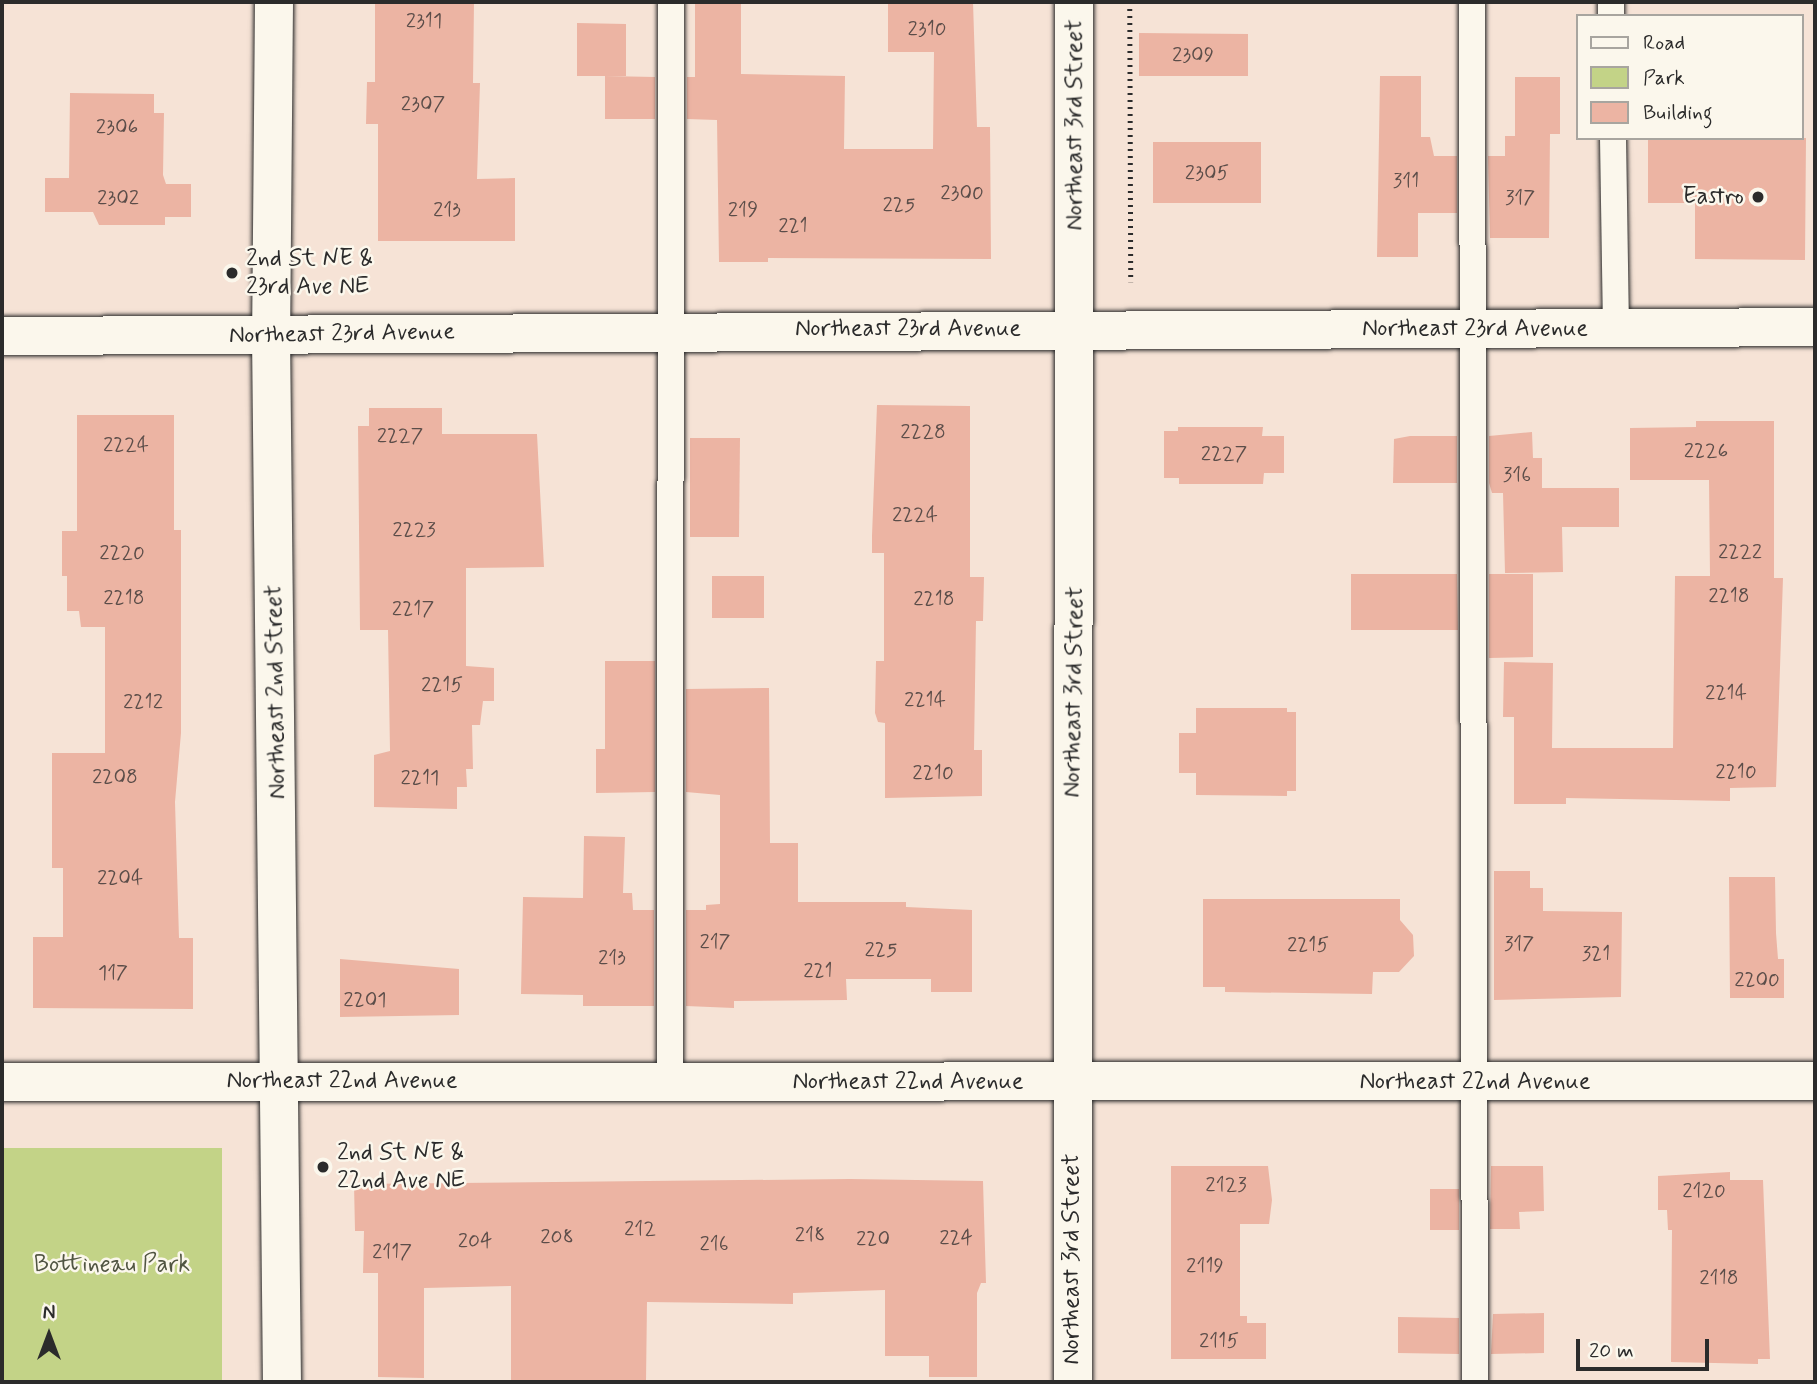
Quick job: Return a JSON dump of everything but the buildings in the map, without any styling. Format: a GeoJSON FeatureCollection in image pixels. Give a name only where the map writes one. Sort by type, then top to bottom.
{"type":"FeatureCollection","features":[{"type":"Feature","properties":{"kind":"street","name":"Northeast 2nd Street"},"geometry":{"type":"LineString","coordinates":[[274,2],[271,334],[282,1382]]}},
{"type":"Feature","properties":{"kind":"street","name":"Northeast 3rd Street"},"geometry":{"type":"LineString","coordinates":[[1073,1382],[1070,1082],[1076,329],[1074,2]]}},
{"type":"Feature","properties":{"kind":"street","name":"Northeast 23rd Avenue"},"geometry":{"type":"LineString","coordinates":[[2,336],[671,330],[1474,330],[1815,327]]}},
{"type":"Feature","properties":{"kind":"street","name":"Northeast 22nd Avenue"},"geometry":{"type":"LineString","coordinates":[[2,1082],[1815,1081]]}},
{"type":"Feature","properties":{"kind":"lane"},"geometry":{"type":"LineString","coordinates":[[670,1082],[671,2]]}},
{"type":"Feature","properties":{"kind":"lane"},"geometry":{"type":"LineString","coordinates":[[1472,2],[1475,1382]]}},
{"type":"Feature","properties":{"kind":"lane"},"geometry":{"type":"LineString","coordinates":[[1613,140],[1616,329]]}},
{"type":"Feature","properties":{"kind":"path"},"geometry":{"type":"LineString","coordinates":[[1130,2],[1131,282]]}},
{"type":"Feature","properties":{"kind":"green space","name":"Bottineau Park"},"geometry":{"type":"Polygon","coordinates":[[[2,1148],[222,1148],[222,1382],[2,1382],[2,1148]]]}},
{"type":"Feature","properties":{"kind":"place","name":"Eastro"},"geometry":{"type":"Point","coordinates":[1758,197]}},
{"type":"Feature","properties":{"kind":"place","name":"2nd St NE & 23rd Ave NE"},"geometry":{"type":"Point","coordinates":[232,273]}},
{"type":"Feature","properties":{"kind":"place","name":"2nd St NE & 22nd Ave NE"},"geometry":{"type":"Point","coordinates":[323,1167]}}]}
